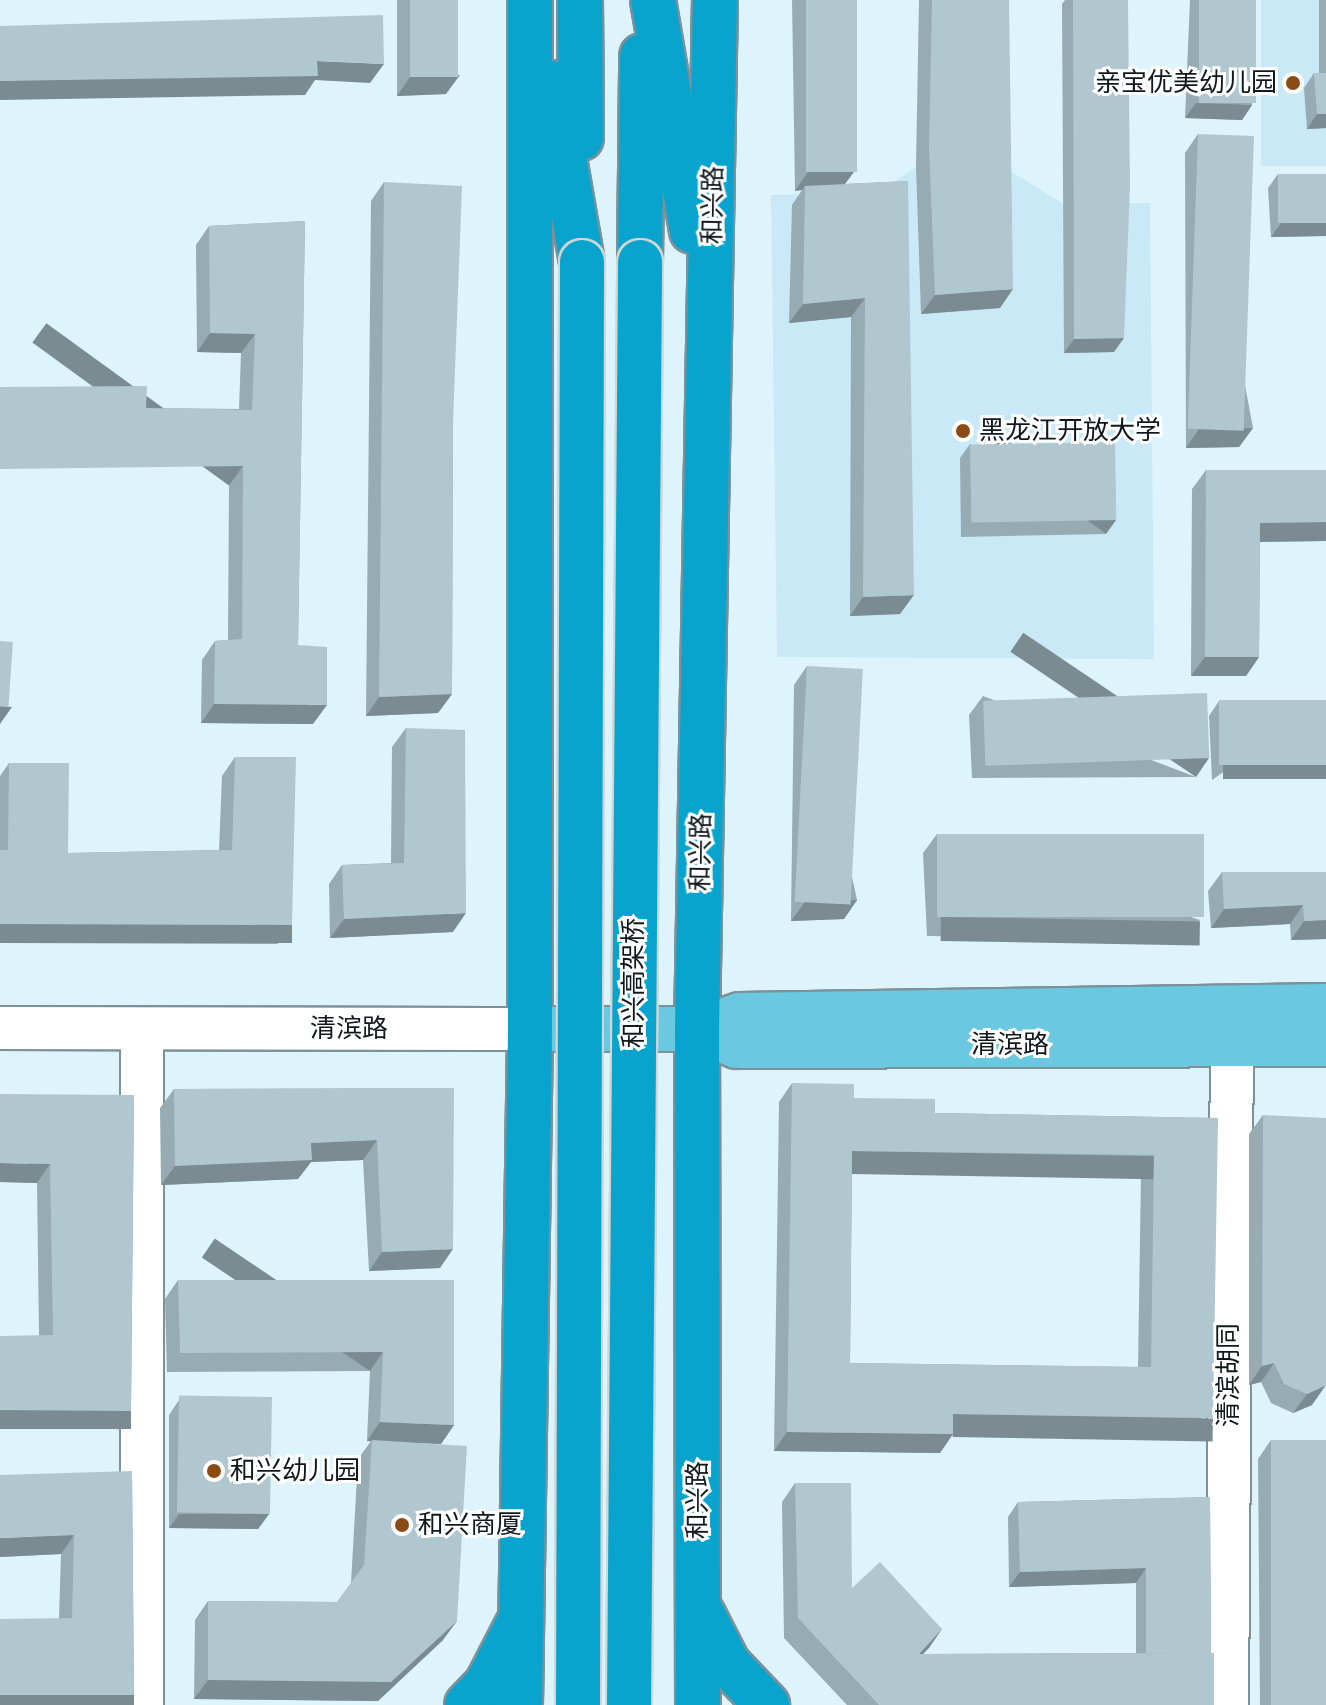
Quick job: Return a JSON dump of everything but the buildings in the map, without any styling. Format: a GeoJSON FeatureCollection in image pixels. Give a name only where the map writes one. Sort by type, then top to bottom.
{"type":"FeatureCollection","features":[{"type":"Feature","properties":{"kind":"highway"},"geometry":{"type":"LineString","coordinates":[[533,0],[582,262]]}},
{"type":"Feature","properties":{"kind":"highway"},"geometry":{"type":"LineString","coordinates":[[520,1705],[530,1029],[533,0]]}},
{"type":"Feature","properties":{"kind":"highway"},"geometry":{"type":"LineString","coordinates":[[580,0],[582,262]]}},
{"type":"Feature","properties":{"kind":"highway","name":"和兴高架桥"},"geometry":{"type":"LineString","coordinates":[[629,1705],[643,0]]}},
{"type":"Feature","properties":{"kind":"highway"},"geometry":{"type":"LineString","coordinates":[[653,0],[712,344]]}},
{"type":"Feature","properties":{"kind":"highway","name":"和兴路"},"geometry":{"type":"LineString","coordinates":[[698,1705],[697,1029],[712,344],[715,0]]}},
{"type":"Feature","properties":{"kind":"highway","name":"和兴高架桥"},"geometry":{"type":"LineString","coordinates":[[578,1705],[582,262]]}},
{"type":"Feature","properties":{"kind":"highway"},"geometry":{"type":"LineString","coordinates":[[699,1605],[728,1664],[767,1705]]}},
{"type":"Feature","properties":{"kind":"highway"},"geometry":{"type":"LineString","coordinates":[[467,1705],[487,1684],[521,1618]]}},
{"type":"Feature","properties":{"kind":"main road","name":"清滨路"},"geometry":{"type":"LineString","coordinates":[[530,1029],[697,1029],[740,1015],[1326,1006]]}},
{"type":"Feature","properties":{"kind":"main road","name":"清滨路"},"geometry":{"type":"LineString","coordinates":[[697,1029],[737,1046],[1326,1044]]}},
{"type":"Feature","properties":{"kind":"street","name":"清滨路"},"geometry":{"type":"LineString","coordinates":[[0,1028],[530,1029]]}},
{"type":"Feature","properties":{"kind":"street"},"geometry":{"type":"LineString","coordinates":[[142,1029],[142,1705]]}},
{"type":"Feature","properties":{"kind":"street","name":"清滨胡同"},"geometry":{"type":"LineString","coordinates":[[1227,1705],[1232,1044]]}},
{"type":"Feature","properties":{"kind":"shaded area","name":"亲宝优美幼儿园"},"geometry":{"type":"Polygon","coordinates":[[[1261,0],[1326,0],[1326,166],[1261,166],[1261,0]]]}},
{"type":"Feature","properties":{"kind":"shaded area","name":"黑龙江开放大学"},"geometry":{"type":"Polygon","coordinates":[[[996,162],[1063,204],[1150,203],[1154,659],[777,657],[771,195],[878,193],[916,167],[996,162]]]}},
{"type":"Feature","properties":{"kind":"place","name":"亲宝优美幼儿园"},"geometry":{"type":"Point","coordinates":[1293,83]}},
{"type":"Feature","properties":{"kind":"place","name":"黑龙江开放大学"},"geometry":{"type":"Point","coordinates":[963,431]}},
{"type":"Feature","properties":{"kind":"place","name":"和兴幼儿园"},"geometry":{"type":"Point","coordinates":[214,1471]}},
{"type":"Feature","properties":{"kind":"place","name":"和兴商厦"},"geometry":{"type":"Point","coordinates":[402,1525]}}]}
